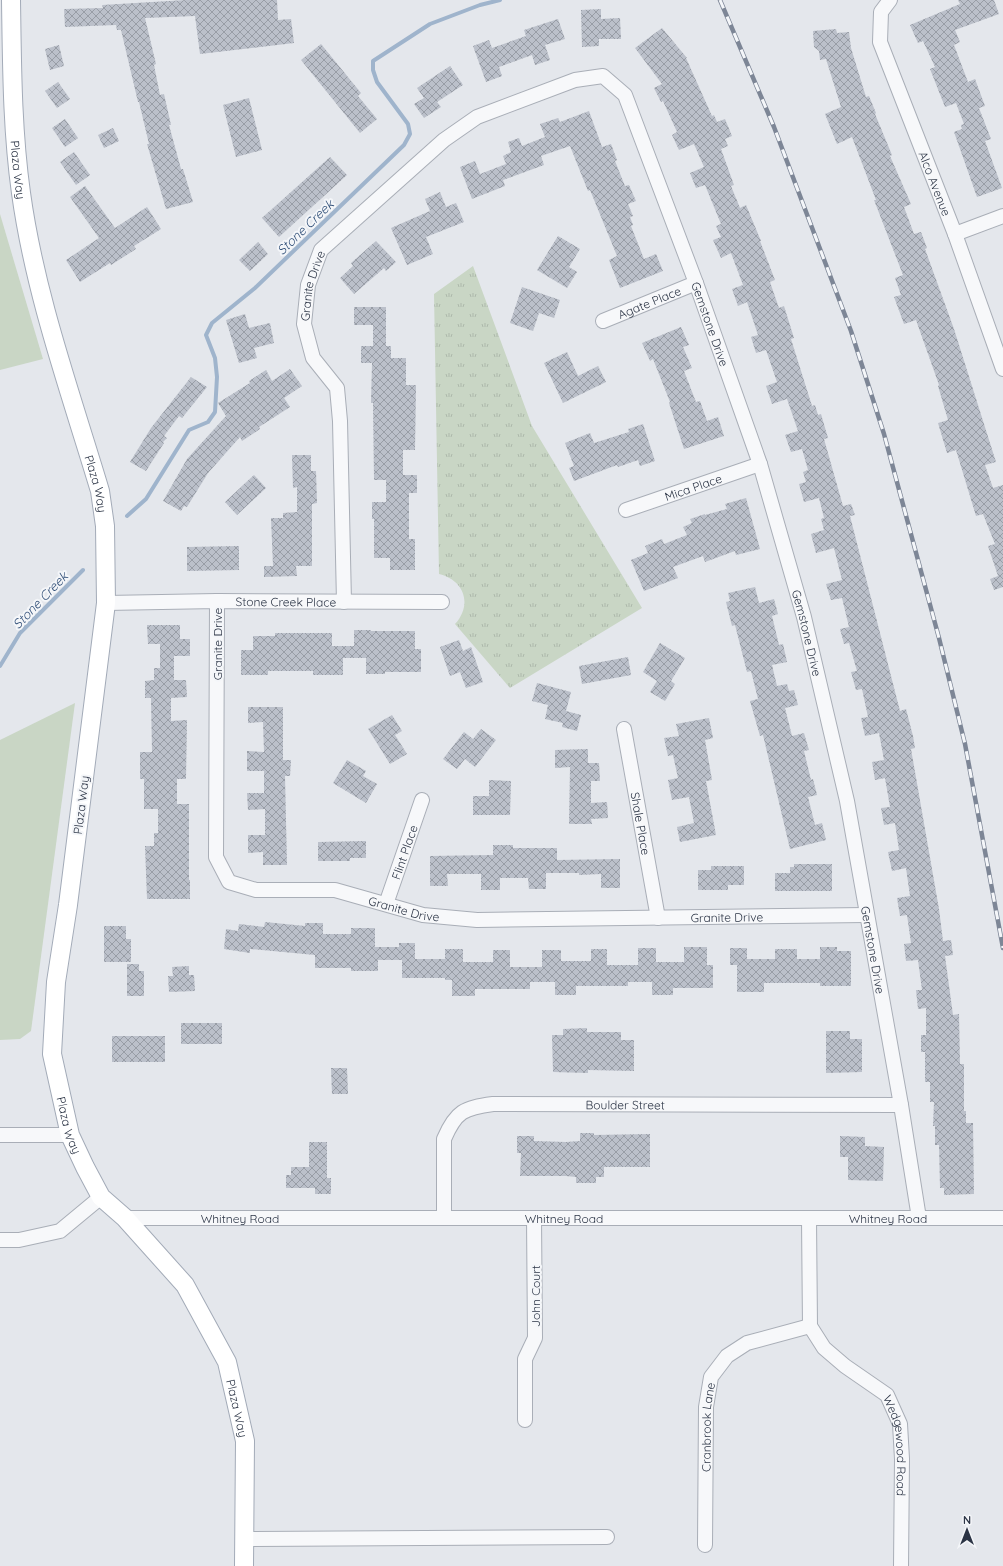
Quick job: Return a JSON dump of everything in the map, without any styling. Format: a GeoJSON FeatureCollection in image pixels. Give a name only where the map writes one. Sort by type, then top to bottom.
{"type":"FeatureCollection","features":[{"type":"Feature","properties":{"kind":"main road","name":"Plaza Way"},"geometry":{"type":"LineString","coordinates":[[11,0],[14,117],[21,194],[38,284],[100,491],[106,526],[106,603],[68,905],[56,982],[52,1054],[70,1135],[101,1196],[125,1218],[185,1285],[227,1362],[245,1441],[244,1566]]}},
{"type":"Feature","properties":{"kind":"street","name":"Alco Avenue"},"geometry":{"type":"LineString","coordinates":[[890,0],[881,12],[880,42],[955,234],[1003,370]]}},
{"type":"Feature","properties":{"kind":"street","name":"Gemstone Drive"},"geometry":{"type":"LineString","coordinates":[[603,76],[625,95],[696,283],[760,464],[804,617],[847,801],[866,915],[901,1105],[919,1218]]}},
{"type":"Feature","properties":{"kind":"street","name":"Granite Drive"},"geometry":{"type":"LineString","coordinates":[[344,602],[340,421],[337,388],[312,358],[304,324],[308,285],[321,250],[444,140],[478,117],[575,80],[603,76]]}},
{"type":"Feature","properties":{"kind":"street"},"geometry":{"type":"LineString","coordinates":[[955,234],[1003,216]]}},
{"type":"Feature","properties":{"kind":"street","name":"Agate Place"},"geometry":{"type":"LineString","coordinates":[[603,321],[696,283]]}},
{"type":"Feature","properties":{"kind":"street","name":"Mica Place"},"geometry":{"type":"LineString","coordinates":[[626,510],[760,464]]}},
{"type":"Feature","properties":{"kind":"street","name":"Stone Creek Place"},"geometry":{"type":"LineString","coordinates":[[106,603],[218,601],[442,602]]}},
{"type":"Feature","properties":{"kind":"street","name":"Granite Drive"},"geometry":{"type":"LineString","coordinates":[[218,601],[216,857],[229,882],[256,890],[335,890],[423,915],[477,920],[866,915]]}},
{"type":"Feature","properties":{"kind":"street","name":"Shale Place"},"geometry":{"type":"LineString","coordinates":[[624,729],[658,918]]}},
{"type":"Feature","properties":{"kind":"street","name":"Flint Place"},"geometry":{"type":"LineString","coordinates":[[386,904],[422,800]]}},
{"type":"Feature","properties":{"kind":"street","name":"Boulder Street"},"geometry":{"type":"LineString","coordinates":[[444,1218],[444,1139],[448,1129],[460,1113],[473,1107],[493,1104],[901,1105]]}},
{"type":"Feature","properties":{"kind":"street"},"geometry":{"type":"LineString","coordinates":[[0,1135],[70,1135]]}},
{"type":"Feature","properties":{"kind":"street"},"geometry":{"type":"LineString","coordinates":[[0,1240],[19,1240],[60,1231],[101,1196]]}},
{"type":"Feature","properties":{"kind":"street","name":"Whitney Road"},"geometry":{"type":"LineString","coordinates":[[125,1218],[1003,1218]]}},
{"type":"Feature","properties":{"kind":"street","name":"John Court"},"geometry":{"type":"LineString","coordinates":[[524,1420],[524,1359],[535,1338],[534,1218]]}},
{"type":"Feature","properties":{"kind":"street"},"geometry":{"type":"LineString","coordinates":[[809,1219],[810,1326]]}},
{"type":"Feature","properties":{"kind":"street","name":"Cranbrook Lane"},"geometry":{"type":"LineString","coordinates":[[705,1545],[706,1407],[711,1377],[727,1356],[747,1343],[810,1326]]}},
{"type":"Feature","properties":{"kind":"street","name":"Wedgewood Road"},"geometry":{"type":"LineString","coordinates":[[810,1326],[824,1348],[845,1366],[887,1395],[900,1424],[902,1459],[901,1566]]}},
{"type":"Feature","properties":{"kind":"street"},"geometry":{"type":"LineString","coordinates":[[244,1539],[607,1537]]}},
{"type":"Feature","properties":{"kind":"green space"},"geometry":{"type":"Polygon","coordinates":[[[0,214],[43,359],[0,370],[0,214]]]}},
{"type":"Feature","properties":{"kind":"green space"},"geometry":{"type":"Polygon","coordinates":[[[473,266],[532,426],[642,608],[510,688],[455,624],[464,609],[463,594],[460,587],[455,582],[448,577],[439,574],[434,294],[473,266]]]}},
{"type":"Feature","properties":{"kind":"green space"},"geometry":{"type":"Polygon","coordinates":[[[75,703],[31,1031],[20,1039],[0,1040],[0,740],[75,703]]]}},
{"type":"Feature","properties":{"kind":"building"},"geometry":{"type":"Polygon","coordinates":[[[186,0],[277,0],[278,20],[291,19],[294,43],[200,54],[195,16],[145,18],[156,64],[154,65],[160,95],[164,94],[171,125],[169,125],[181,169],[183,169],[193,202],[166,209],[147,144],[149,144],[121,30],[117,30],[116,25],[65,27],[64,9],[103,8],[102,5],[186,0]]]}},
{"type":"Feature","properties":{"kind":"building"},"geometry":{"type":"Polygon","coordinates":[[[958,0],[994,0],[999,14],[955,30],[960,42],[954,45],[968,82],[975,79],[985,106],[979,108],[991,139],[985,141],[1002,188],[977,197],[954,132],[962,129],[961,125],[964,124],[956,103],[945,107],[930,69],[935,67],[923,41],[918,43],[910,25],[960,4],[958,0]]]}},
{"type":"Feature","properties":{"kind":"building"},"geometry":{"type":"Polygon","coordinates":[[[601,9],[601,19],[620,18],[621,39],[599,39],[599,46],[582,47],[581,10],[601,9]]]}},
{"type":"Feature","properties":{"kind":"building"},"geometry":{"type":"Polygon","coordinates":[[[558,19],[565,39],[545,45],[550,60],[535,65],[532,55],[499,67],[502,76],[486,82],[473,46],[489,40],[492,48],[526,36],[524,30],[558,19]]]}},
{"type":"Feature","properties":{"kind":"building"},"geometry":{"type":"Polygon","coordinates":[[[662,28],[687,58],[712,116],[714,115],[717,122],[725,119],[732,136],[725,139],[728,146],[721,149],[734,185],[731,186],[740,208],[746,205],[761,241],[775,280],[770,282],[779,308],[784,306],[794,338],[791,339],[812,406],[815,405],[818,415],[821,414],[828,438],[824,439],[843,506],[851,504],[855,515],[850,516],[900,711],[906,709],[913,736],[915,748],[911,749],[939,909],[943,941],[951,940],[953,955],[945,956],[953,1015],[959,1014],[960,1064],[964,1064],[964,1111],[966,1111],[966,1123],[973,1123],[974,1194],[944,1195],[944,1188],[940,1188],[939,1145],[935,1145],[935,1126],[933,1126],[934,1102],[930,1102],[930,1082],[925,1082],[925,1052],[921,1052],[921,1035],[926,1035],[926,1008],[918,1009],[916,990],[922,990],[918,960],[906,961],[904,944],[911,943],[907,915],[900,916],[897,898],[910,896],[906,868],[892,871],[888,852],[899,850],[895,823],[884,825],[881,808],[890,807],[885,778],[875,780],[872,762],[884,760],[879,733],[865,736],[861,718],[868,717],[862,689],[856,690],[851,672],[857,671],[849,643],[844,644],[840,629],[849,627],[842,598],[831,600],[826,584],[842,580],[834,548],[816,553],[811,534],[824,530],[821,519],[824,518],[819,498],[804,502],[799,484],[806,482],[803,472],[808,470],[802,449],[791,452],[785,435],[798,431],[787,399],[772,404],[766,386],[777,382],[766,350],[756,353],[751,337],[758,335],[747,302],[738,306],[732,289],[743,285],[731,253],[721,258],[713,240],[721,237],[716,226],[721,224],[705,185],[696,188],[690,173],[704,167],[694,144],[679,150],[672,135],[677,132],[663,101],[661,102],[654,88],[662,84],[635,48],[662,28]]]}},
{"type":"Feature","properties":{"kind":"building"},"geometry":{"type":"Polygon","coordinates":[[[836,29],[837,33],[849,32],[851,48],[866,97],[869,96],[892,155],[890,156],[911,204],[904,207],[914,234],[921,232],[927,248],[925,249],[954,329],[996,462],[985,465],[993,488],[1003,485],[1003,587],[994,590],[990,579],[998,576],[988,546],[995,544],[983,514],[976,516],[956,450],[947,453],[938,423],[948,420],[938,386],[939,385],[916,320],[904,324],[894,297],[901,295],[895,278],[903,275],[874,200],[876,200],[852,137],[837,144],[825,114],[841,107],[826,59],[820,60],[819,51],[814,47],[813,31],[836,29]]]}},
{"type":"Feature","properties":{"kind":"building"},"geometry":{"type":"Polygon","coordinates":[[[321,44],[361,93],[358,96],[377,119],[360,133],[301,60],[321,44]]]}},
{"type":"Feature","properties":{"kind":"building"},"geometry":{"type":"Polygon","coordinates":[[[59,45],[64,66],[50,70],[45,49],[59,45]]]}},
{"type":"Feature","properties":{"kind":"building"},"geometry":{"type":"Polygon","coordinates":[[[450,66],[463,85],[437,102],[441,107],[424,118],[414,104],[424,98],[417,88],[450,66]]]}},
{"type":"Feature","properties":{"kind":"building"},"geometry":{"type":"Polygon","coordinates":[[[58,82],[70,99],[57,108],[45,91],[58,82]]]}},
{"type":"Feature","properties":{"kind":"building"},"geometry":{"type":"Polygon","coordinates":[[[249,98],[262,150],[236,157],[223,105],[249,98]]]}},
{"type":"Feature","properties":{"kind":"building"},"geometry":{"type":"Polygon","coordinates":[[[589,111],[602,147],[611,144],[617,160],[615,161],[625,186],[629,185],[636,201],[628,204],[633,216],[630,217],[633,225],[631,226],[644,259],[656,254],[663,271],[620,288],[609,260],[617,256],[570,146],[541,156],[544,165],[503,180],[505,186],[472,199],[460,167],[475,161],[480,174],[506,164],[503,156],[511,152],[508,142],[519,138],[522,146],[545,137],[540,124],[558,118],[560,122],[589,111]]]}},
{"type":"Feature","properties":{"kind":"building"},"geometry":{"type":"Polygon","coordinates":[[[65,119],[78,138],[65,147],[52,128],[65,119]]]}},
{"type":"Feature","properties":{"kind":"building"},"geometry":{"type":"Polygon","coordinates":[[[113,128],[119,141],[104,148],[98,135],[113,128]]]}},
{"type":"Feature","properties":{"kind":"building"},"geometry":{"type":"Polygon","coordinates":[[[74,152],[90,175],[76,185],[60,162],[74,152]]]}},
{"type":"Feature","properties":{"kind":"building"},"geometry":{"type":"Polygon","coordinates":[[[330,157],[347,175],[279,237],[262,218],[330,157]]]}},
{"type":"Feature","properties":{"kind":"building"},"geometry":{"type":"Polygon","coordinates":[[[85,186],[115,228],[147,207],[161,229],[134,246],[136,249],[80,282],[66,260],[99,238],[70,197],[85,186]]]}},
{"type":"Feature","properties":{"kind":"building"},"geometry":{"type":"Polygon","coordinates":[[[440,192],[446,207],[456,203],[464,222],[426,237],[433,254],[407,265],[391,228],[430,211],[425,199],[440,192]]]}},
{"type":"Feature","properties":{"kind":"building"},"geometry":{"type":"Polygon","coordinates":[[[558,236],[580,249],[569,267],[577,272],[567,288],[537,270],[558,236]]]}},
{"type":"Feature","properties":{"kind":"building"},"geometry":{"type":"Polygon","coordinates":[[[376,241],[396,262],[386,271],[384,268],[354,294],[340,278],[353,266],[351,263],[376,241]]]}},
{"type":"Feature","properties":{"kind":"building"},"geometry":{"type":"Polygon","coordinates":[[[258,242],[268,254],[250,271],[239,260],[258,242]]]}},
{"type":"Feature","properties":{"kind":"building"},"geometry":{"type":"Polygon","coordinates":[[[522,287],[560,300],[554,318],[539,313],[533,331],[510,323],[522,287]]]}},
{"type":"Feature","properties":{"kind":"building"},"geometry":{"type":"Polygon","coordinates":[[[354,307],[386,307],[386,346],[391,346],[391,358],[406,358],[406,385],[416,385],[415,450],[403,450],[403,475],[417,475],[417,493],[409,493],[409,539],[415,539],[415,570],[390,570],[390,558],[374,558],[374,519],[372,519],[372,502],[386,502],[386,480],[374,480],[373,403],[371,403],[372,363],[361,363],[361,346],[373,346],[373,325],[354,325],[354,307]]]}},
{"type":"Feature","properties":{"kind":"building"},"geometry":{"type":"Polygon","coordinates":[[[245,314],[249,328],[270,323],[274,343],[254,348],[257,358],[239,363],[226,320],[245,314]]]}},
{"type":"Feature","properties":{"kind":"building"},"geometry":{"type":"Polygon","coordinates":[[[681,327],[689,345],[683,347],[692,368],[684,371],[696,402],[700,401],[707,421],[718,417],[724,436],[684,449],[669,403],[670,402],[653,359],[650,361],[642,343],[681,327]]]}},
{"type":"Feature","properties":{"kind":"building"},"geometry":{"type":"Polygon","coordinates":[[[567,352],[578,376],[598,366],[606,382],[563,403],[544,363],[567,352]]]}},
{"type":"Feature","properties":{"kind":"building"},"geometry":{"type":"Polygon","coordinates":[[[290,369],[302,386],[284,398],[290,407],[259,427],[260,429],[242,441],[240,437],[208,473],[187,507],[184,506],[181,511],[163,501],[187,459],[226,416],[218,403],[250,383],[249,381],[266,370],[272,381],[290,369]]]}},
{"type":"Feature","properties":{"kind":"building"},"geometry":{"type":"Polygon","coordinates":[[[191,377],[207,387],[182,418],[179,416],[164,436],[167,438],[163,442],[164,443],[146,471],[130,462],[151,428],[191,377]]]}},
{"type":"Feature","properties":{"kind":"building"},"geometry":{"type":"Polygon","coordinates":[[[643,424],[655,461],[640,466],[638,460],[618,467],[617,465],[574,481],[569,468],[574,466],[565,443],[590,433],[594,443],[629,432],[628,429],[643,424]]]}},
{"type":"Feature","properties":{"kind":"building"},"geometry":{"type":"Polygon","coordinates":[[[292,455],[311,455],[311,471],[316,471],[317,503],[312,504],[312,566],[296,566],[297,576],[264,577],[264,566],[273,566],[271,518],[283,518],[283,513],[297,512],[297,487],[293,488],[292,455]]]}},
{"type":"Feature","properties":{"kind":"building"},"geometry":{"type":"Polygon","coordinates":[[[254,475],[266,488],[237,515],[225,502],[254,475]]]}},
{"type":"Feature","properties":{"kind":"building"},"geometry":{"type":"Polygon","coordinates":[[[746,498],[760,549],[736,555],[735,551],[705,562],[703,556],[673,567],[678,578],[644,591],[631,560],[648,553],[645,546],[662,539],[664,544],[687,535],[683,527],[692,523],[690,519],[727,509],[725,504],[746,498]]]}},
{"type":"Feature","properties":{"kind":"building"},"geometry":{"type":"Polygon","coordinates":[[[239,546],[239,570],[187,571],[187,547],[239,546]]]}},
{"type":"Feature","properties":{"kind":"building"},"geometry":{"type":"Polygon","coordinates":[[[755,587],[759,603],[774,599],[778,614],[772,616],[779,645],[783,644],[787,662],[772,665],[777,686],[787,684],[789,691],[794,690],[798,705],[785,708],[792,736],[804,733],[809,750],[804,751],[811,780],[813,779],[817,795],[808,797],[815,825],[822,823],[826,840],[790,849],[763,735],[760,736],[750,701],[758,699],[751,671],[747,672],[735,625],[732,626],[726,602],[730,601],[728,593],[755,587]]]}},
{"type":"Feature","properties":{"kind":"building"},"geometry":{"type":"Polygon","coordinates":[[[147,625],[180,625],[180,639],[190,639],[190,656],[174,656],[174,680],[186,680],[187,697],[171,698],[171,721],[187,720],[186,779],[177,779],[177,804],[189,804],[190,899],[147,899],[145,846],[154,846],[154,833],[158,833],[158,809],[144,809],[144,779],[140,779],[140,752],[152,752],[151,698],[145,698],[145,681],[154,680],[154,668],[160,668],[160,644],[148,644],[147,625]]]}},
{"type":"Feature","properties":{"kind":"building"},"geometry":{"type":"Polygon","coordinates":[[[354,630],[415,631],[415,649],[421,649],[421,672],[385,672],[385,674],[366,674],[366,658],[343,658],[343,675],[313,675],[313,671],[268,671],[268,675],[241,675],[241,650],[253,650],[253,636],[275,636],[275,633],[332,633],[332,646],[354,646],[354,630]]]}},
{"type":"Feature","properties":{"kind":"building"},"geometry":{"type":"Polygon","coordinates":[[[459,640],[463,651],[471,647],[483,682],[466,688],[460,672],[450,676],[440,647],[459,640]]]}},
{"type":"Feature","properties":{"kind":"building"},"geometry":{"type":"Polygon","coordinates":[[[660,643],[685,658],[671,681],[675,684],[665,701],[650,692],[657,681],[643,672],[660,643]]]}},
{"type":"Feature","properties":{"kind":"building"},"geometry":{"type":"Polygon","coordinates":[[[628,657],[631,675],[582,684],[579,666],[628,657]]]}},
{"type":"Feature","properties":{"kind":"building"},"geometry":{"type":"Polygon","coordinates":[[[537,683],[571,692],[566,711],[581,715],[577,731],[562,727],[563,723],[545,719],[548,705],[532,701],[537,683]]]}},
{"type":"Feature","properties":{"kind":"building"},"geometry":{"type":"Polygon","coordinates":[[[248,707],[283,707],[283,760],[291,760],[290,776],[285,776],[287,865],[263,865],[263,852],[248,853],[248,835],[265,835],[265,809],[248,810],[247,793],[264,793],[264,771],[247,771],[247,751],[264,752],[263,722],[248,723],[248,707]]]}},
{"type":"Feature","properties":{"kind":"building"},"geometry":{"type":"Polygon","coordinates":[[[392,715],[402,731],[395,735],[407,754],[390,764],[368,729],[392,715]]]}},
{"type":"Feature","properties":{"kind":"building"},"geometry":{"type":"Polygon","coordinates":[[[709,718],[713,738],[705,740],[712,780],[706,781],[716,835],[680,842],[677,827],[694,823],[689,797],[672,800],[668,780],[678,778],[673,755],[668,756],[664,738],[679,736],[676,724],[709,718]]]}},
{"type":"Feature","properties":{"kind":"building"},"geometry":{"type":"Polygon","coordinates":[[[481,729],[496,740],[475,767],[465,759],[457,769],[443,759],[464,732],[473,739],[481,729]]]}},
{"type":"Feature","properties":{"kind":"building"},"geometry":{"type":"Polygon","coordinates":[[[588,749],[588,763],[599,763],[600,781],[591,781],[591,803],[607,802],[608,818],[591,819],[592,824],[569,824],[570,767],[555,768],[555,750],[588,749]]]}},
{"type":"Feature","properties":{"kind":"building"},"geometry":{"type":"Polygon","coordinates":[[[347,760],[366,771],[363,776],[377,784],[366,803],[333,783],[347,760]]]}},
{"type":"Feature","properties":{"kind":"building"},"geometry":{"type":"Polygon","coordinates":[[[489,780],[511,781],[510,815],[473,815],[473,796],[489,796],[489,780]]]}},
{"type":"Feature","properties":{"kind":"building"},"geometry":{"type":"Polygon","coordinates":[[[366,841],[366,858],[350,858],[350,861],[318,861],[318,842],[366,841]]]}},
{"type":"Feature","properties":{"kind":"building"},"geometry":{"type":"Polygon","coordinates":[[[493,845],[513,845],[513,848],[557,848],[557,860],[620,859],[620,888],[601,888],[601,874],[579,875],[579,873],[546,873],[546,889],[529,889],[528,878],[500,878],[500,890],[481,890],[481,874],[447,874],[448,886],[430,886],[430,856],[493,855],[493,845]]]}},
{"type":"Feature","properties":{"kind":"building"},"geometry":{"type":"Polygon","coordinates":[[[794,864],[832,864],[832,891],[775,891],[775,873],[790,873],[790,867],[794,867],[794,864]]]}},
{"type":"Feature","properties":{"kind":"building"},"geometry":{"type":"Polygon","coordinates":[[[711,866],[744,866],[744,885],[728,885],[728,890],[698,890],[698,870],[711,870],[711,866]]]}},
{"type":"Feature","properties":{"kind":"building"},"geometry":{"type":"Polygon","coordinates":[[[265,922],[305,926],[305,923],[323,923],[323,934],[351,934],[351,928],[375,928],[375,947],[399,947],[399,943],[415,943],[415,959],[445,959],[445,949],[463,949],[463,962],[493,962],[493,950],[510,950],[510,967],[542,967],[542,950],[561,950],[561,961],[591,961],[591,949],[607,949],[607,965],[638,965],[638,948],[656,948],[656,962],[684,962],[684,947],[707,947],[707,965],[713,965],[713,988],[673,988],[673,995],[652,995],[652,982],[628,982],[628,986],[576,986],[576,995],[555,995],[555,982],[530,982],[530,989],[475,989],[475,996],[452,996],[452,980],[445,980],[445,978],[402,978],[402,960],[378,960],[378,971],[351,971],[351,968],[315,968],[315,955],[250,949],[250,953],[224,949],[226,929],[238,931],[239,924],[264,927],[265,922]]]}},
{"type":"Feature","properties":{"kind":"building"},"geometry":{"type":"Polygon","coordinates":[[[104,926],[126,926],[126,939],[131,939],[131,962],[104,962],[104,926]]]}},
{"type":"Feature","properties":{"kind":"building"},"geometry":{"type":"Polygon","coordinates":[[[820,947],[837,947],[837,951],[851,951],[851,986],[820,986],[820,983],[764,983],[764,992],[737,992],[737,965],[730,965],[730,948],[747,948],[747,959],[775,959],[775,949],[797,949],[797,959],[820,959],[820,947]]]}},
{"type":"Feature","properties":{"kind":"building"},"geometry":{"type":"Polygon","coordinates":[[[127,964],[139,964],[139,971],[144,971],[144,996],[127,996],[127,964]]]}},
{"type":"Feature","properties":{"kind":"building"},"geometry":{"type":"Polygon","coordinates":[[[189,966],[189,975],[194,975],[195,991],[169,992],[168,976],[173,976],[172,967],[189,966]]]}},
{"type":"Feature","properties":{"kind":"building"},"geometry":{"type":"Polygon","coordinates":[[[181,1023],[222,1023],[222,1044],[181,1044],[181,1023]]]}},
{"type":"Feature","properties":{"kind":"building"},"geometry":{"type":"Polygon","coordinates":[[[587,1028],[587,1032],[621,1032],[621,1040],[634,1040],[634,1071],[588,1070],[588,1073],[553,1072],[552,1035],[563,1035],[563,1029],[587,1028]]]}},
{"type":"Feature","properties":{"kind":"building"},"geometry":{"type":"Polygon","coordinates":[[[826,1031],[850,1031],[850,1039],[862,1039],[862,1072],[826,1073],[826,1031]]]}},
{"type":"Feature","properties":{"kind":"building"},"geometry":{"type":"Polygon","coordinates":[[[112,1036],[165,1036],[165,1062],[112,1062],[112,1036]]]}},
{"type":"Feature","properties":{"kind":"building"},"geometry":{"type":"Polygon","coordinates":[[[331,1068],[347,1068],[348,1094],[332,1094],[331,1068]]]}},
{"type":"Feature","properties":{"kind":"building"},"geometry":{"type":"Polygon","coordinates":[[[580,1133],[594,1133],[594,1135],[650,1134],[650,1167],[604,1167],[604,1177],[596,1177],[596,1183],[576,1183],[576,1177],[566,1176],[520,1176],[521,1153],[517,1153],[517,1136],[534,1136],[534,1141],[566,1142],[580,1141],[580,1133]]]}},
{"type":"Feature","properties":{"kind":"building"},"geometry":{"type":"Polygon","coordinates":[[[840,1136],[865,1137],[865,1146],[884,1147],[883,1181],[848,1180],[848,1157],[840,1157],[840,1136]]]}},
{"type":"Feature","properties":{"kind":"building"},"geometry":{"type":"Polygon","coordinates":[[[309,1142],[327,1142],[327,1178],[331,1178],[331,1194],[315,1194],[315,1188],[286,1188],[286,1175],[291,1175],[291,1167],[309,1167],[309,1142]]]}},
{"type":"Feature","properties":{"kind":"waterway","name":"Stone Creek"},"geometry":{"type":"LineString","coordinates":[[127,516],[146,499],[189,430],[208,422],[215,412],[217,377],[215,358],[206,335],[212,323],[255,288],[404,145],[410,134],[408,124],[377,82],[373,70],[373,61],[430,24],[480,5],[500,0]]}},
{"type":"Feature","properties":{"kind":"waterway","name":"Stone Creek"},"geometry":{"type":"LineString","coordinates":[[0,666],[20,633],[83,570]]}},
{"type":"Feature","properties":{"kind":"railway"},"geometry":{"type":"LineString","coordinates":[[720,0],[774,127],[851,331],[884,434],[939,638],[965,744],[1003,948]]}}]}
